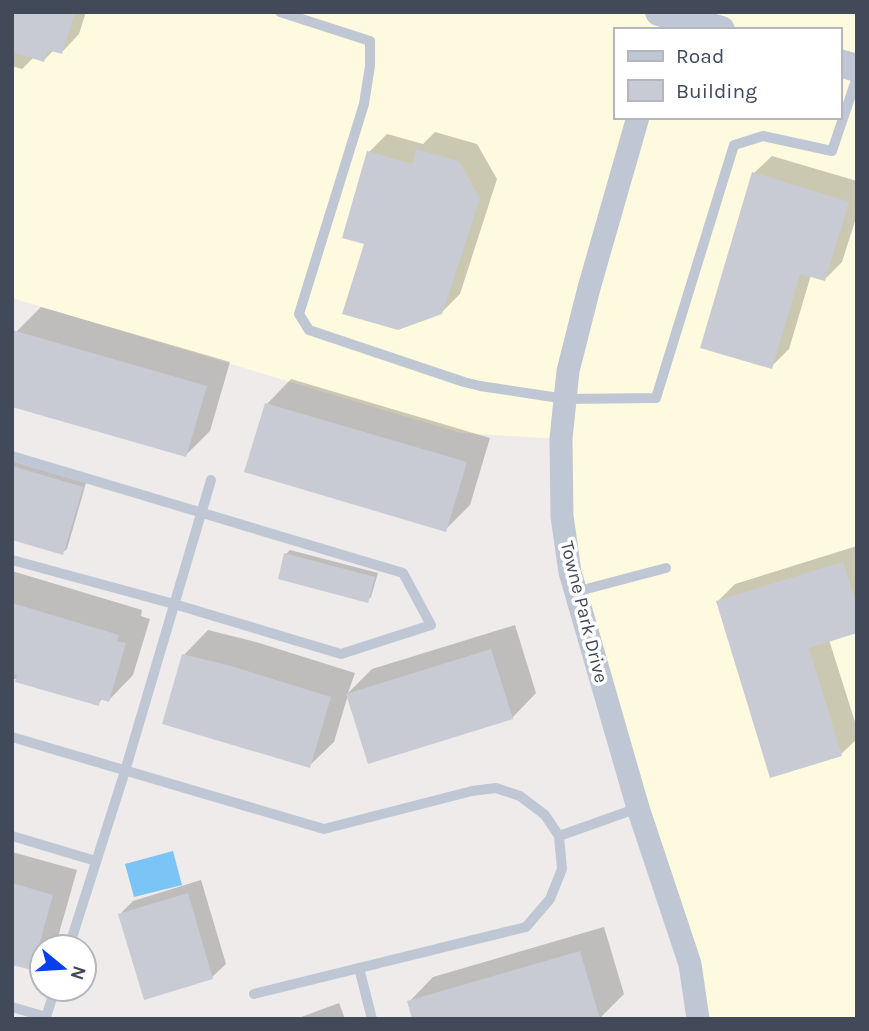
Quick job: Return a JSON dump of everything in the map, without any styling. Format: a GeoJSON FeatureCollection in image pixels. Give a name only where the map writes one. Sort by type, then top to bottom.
{"type":"FeatureCollection","features":[{"type":"Feature","properties":{"kind":"street"},"geometry":{"type":"LineString","coordinates":[[664,17],[712,28]]}},
{"type":"Feature","properties":{"kind":"street","name":"Towne Park Drive"},"geometry":{"type":"LineString","coordinates":[[637,119],[568,371],[561,439],[562,516],[575,592],[638,808],[690,964],[698,1019]]}},
{"type":"Feature","properties":{"kind":"lane"},"geometry":{"type":"LineString","coordinates":[[280,12],[370,41],[370,65],[364,104],[299,314],[309,330],[464,382],[566,399],[656,398],[734,145],[763,136],[832,150],[857,77]]}},
{"type":"Feature","properties":{"kind":"lane"},"geometry":{"type":"LineString","coordinates":[[12,456],[403,572],[431,625],[341,654],[174,604],[12,560]]}},
{"type":"Feature","properties":{"kind":"lane"},"geometry":{"type":"LineString","coordinates":[[73,933],[125,771],[211,480]]}},
{"type":"Feature","properties":{"kind":"lane"},"geometry":{"type":"LineString","coordinates":[[575,592],[666,568]]}},
{"type":"Feature","properties":{"kind":"lane"},"geometry":{"type":"LineString","coordinates":[[12,737],[324,829],[472,791],[495,789],[520,796],[545,815],[559,836],[562,869],[550,899],[526,927],[254,995]]}},
{"type":"Feature","properties":{"kind":"lane"},"geometry":{"type":"LineString","coordinates":[[559,836],[638,808]]}},
{"type":"Feature","properties":{"kind":"lane"},"geometry":{"type":"LineString","coordinates":[[12,836],[96,861]]}},
{"type":"Feature","properties":{"kind":"lane"},"geometry":{"type":"LineString","coordinates":[[359,968],[372,1019]]}},
{"type":"Feature","properties":{"kind":"lane"},"geometry":{"type":"LineString","coordinates":[[12,1007],[46,1017],[50,1003]]}},
{"type":"Feature","properties":{"kind":"shaded area"},"geometry":{"type":"Polygon","coordinates":[[[12,12],[857,12],[857,1019],[698,1019],[570,572],[561,439],[460,433],[12,298],[12,12]]]}},
{"type":"Feature","properties":{"kind":"water"},"geometry":{"type":"Polygon","coordinates":[[[173,851],[182,885],[134,897],[125,864],[173,851]]]}},
{"type":"Feature","properties":{"kind":"building"},"geometry":{"type":"Polygon","coordinates":[[[12,12],[75,12],[62,54],[48,50],[44,62],[12,52],[12,12]]]}},
{"type":"Feature","properties":{"kind":"building"},"geometry":{"type":"Polygon","coordinates":[[[416,149],[459,161],[480,198],[442,314],[398,330],[342,314],[364,244],[342,238],[367,151],[412,164],[416,149]]]}},
{"type":"Feature","properties":{"kind":"building"},"geometry":{"type":"Polygon","coordinates":[[[752,172],[849,202],[825,281],[800,274],[772,369],[700,348],[752,172]]]}},
{"type":"Feature","properties":{"kind":"building"},"geometry":{"type":"Polygon","coordinates":[[[12,330],[207,386],[186,457],[12,407],[12,330]]]}},
{"type":"Feature","properties":{"kind":"building"},"geometry":{"type":"Polygon","coordinates":[[[265,403],[467,462],[446,532],[244,472],[265,403]]]}},
{"type":"Feature","properties":{"kind":"building"},"geometry":{"type":"Polygon","coordinates":[[[12,466],[83,487],[63,555],[12,540],[12,466]]]}},
{"type":"Feature","properties":{"kind":"building"},"geometry":{"type":"Polygon","coordinates":[[[284,553],[375,577],[368,603],[278,579],[284,553]]]}},
{"type":"Feature","properties":{"kind":"building"},"geometry":{"type":"Polygon","coordinates":[[[843,562],[857,607],[857,633],[809,648],[842,756],[770,778],[716,601],[843,562]]]}},
{"type":"Feature","properties":{"kind":"building"},"geometry":{"type":"Polygon","coordinates":[[[12,603],[119,635],[117,641],[126,643],[109,702],[100,699],[99,706],[15,682],[17,675],[12,673],[12,603]]]}},
{"type":"Feature","properties":{"kind":"building"},"geometry":{"type":"Polygon","coordinates":[[[491,649],[513,719],[368,764],[346,694],[491,649]]]}},
{"type":"Feature","properties":{"kind":"building"},"geometry":{"type":"Polygon","coordinates":[[[182,654],[331,697],[310,768],[162,724],[182,654]]]}},
{"type":"Feature","properties":{"kind":"building"},"geometry":{"type":"Polygon","coordinates":[[[12,883],[53,895],[42,933],[28,933],[28,969],[12,965],[12,883]]]}},
{"type":"Feature","properties":{"kind":"building"},"geometry":{"type":"Polygon","coordinates":[[[188,893],[213,979],[144,1000],[118,914],[188,893]]]}},
{"type":"Feature","properties":{"kind":"building"},"geometry":{"type":"Polygon","coordinates":[[[580,951],[600,1019],[412,1019],[407,1001],[580,951]]]}}]}
